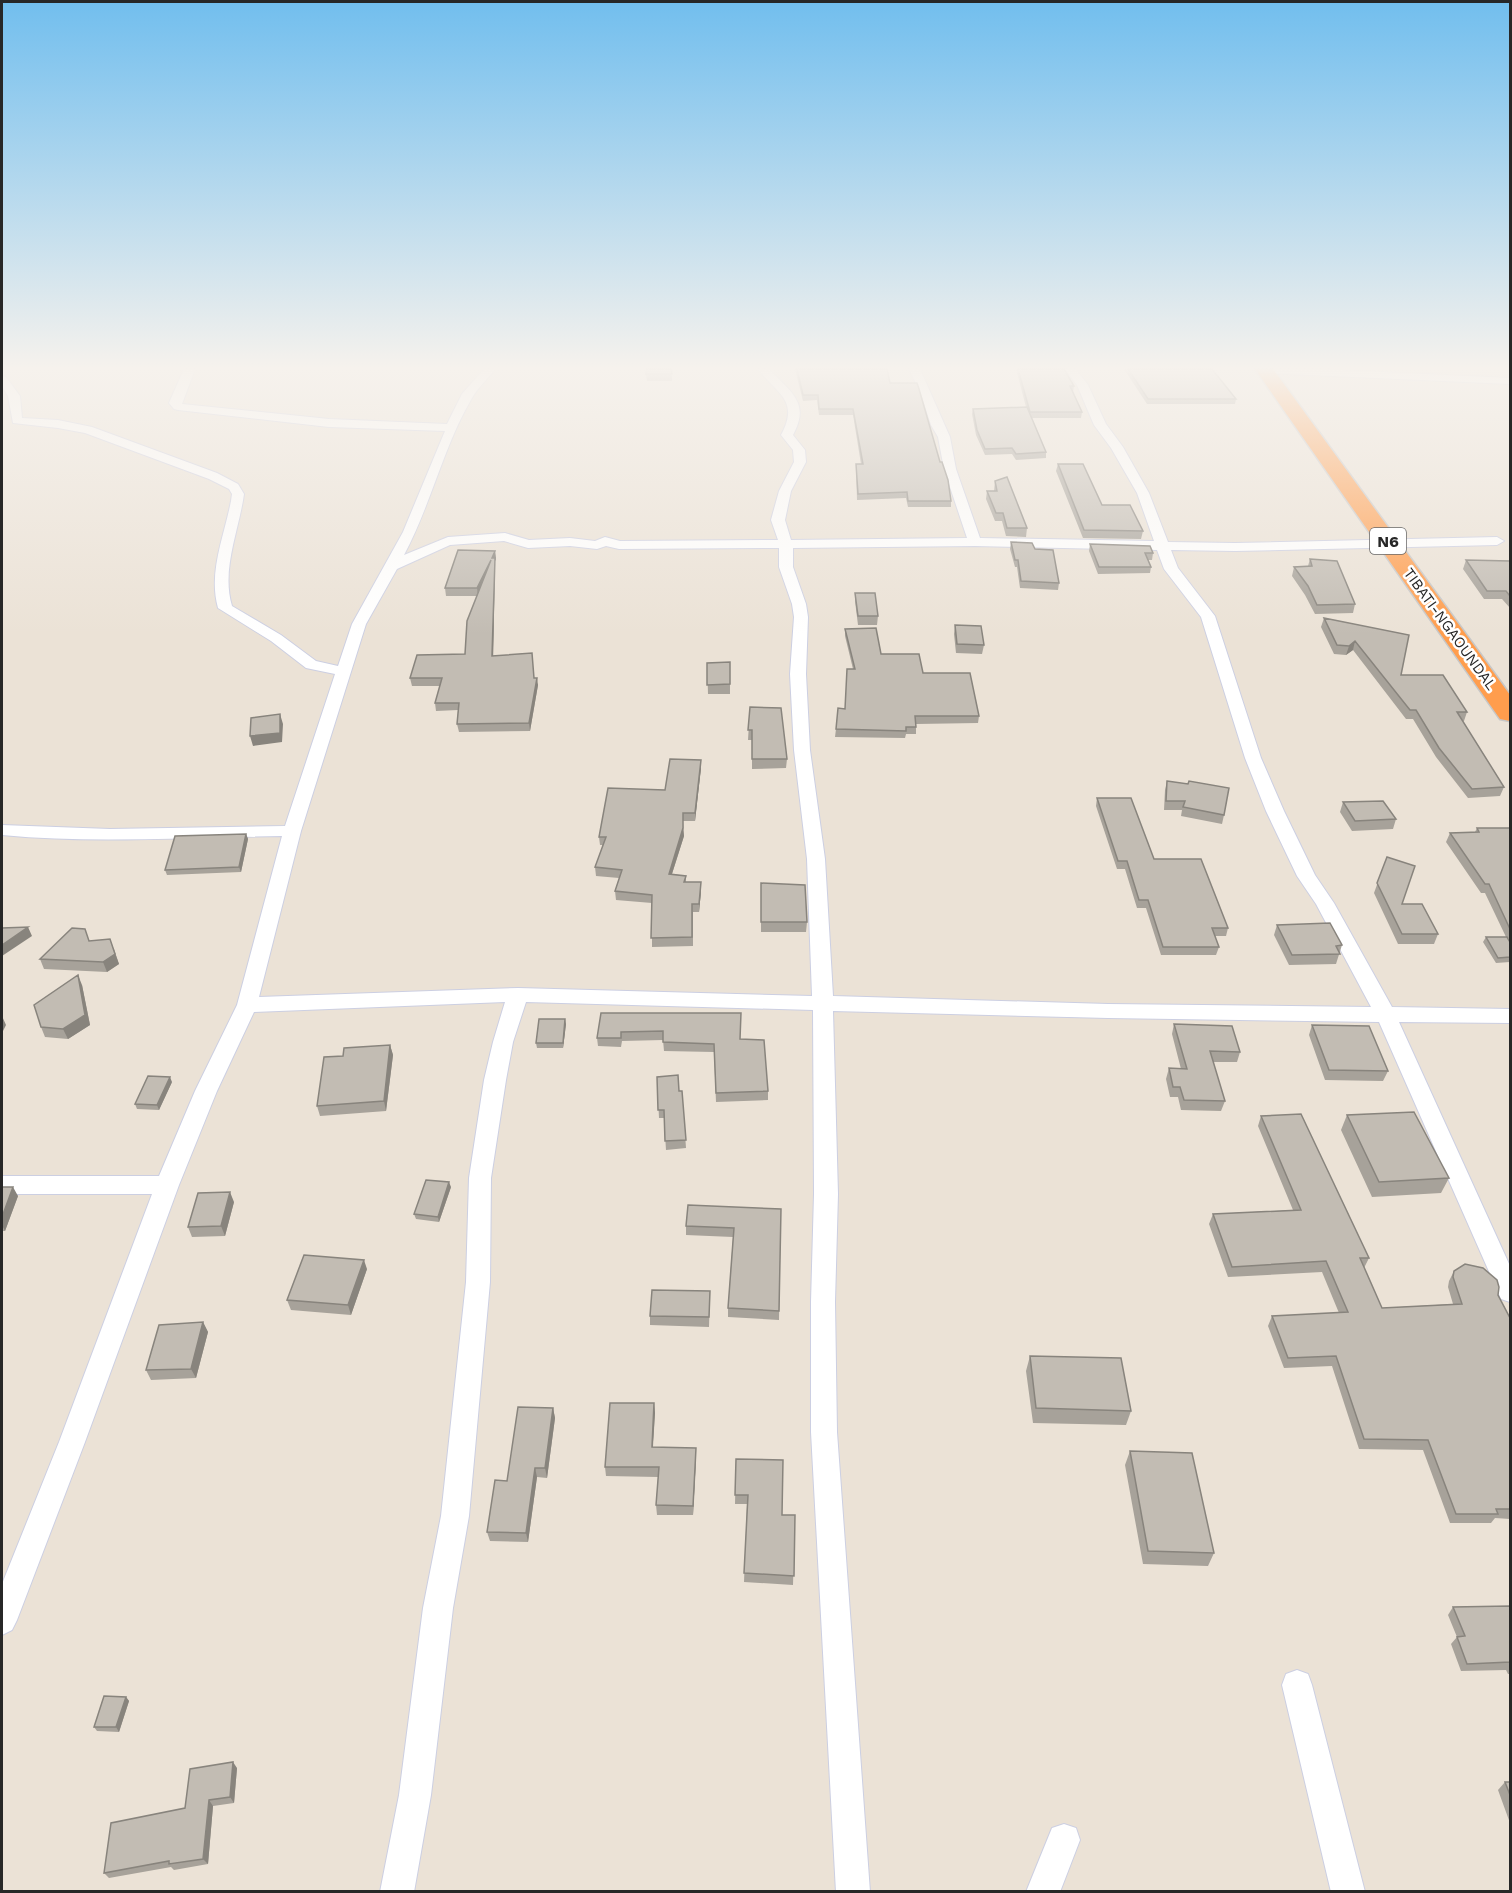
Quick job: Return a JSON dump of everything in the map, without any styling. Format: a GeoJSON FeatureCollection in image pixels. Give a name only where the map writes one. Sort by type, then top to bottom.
{"type":"FeatureCollection","features":[{"type":"Feature","properties":{"kind":"highway","name":"TIBATI-NGAOUNDAL"},"geometry":{"type":"LineString","coordinates":[[1328,457],[1510,713]]}},
{"type":"Feature","properties":{"kind":"street"},"geometry":{"type":"LineString","coordinates":[[162,457],[213,476],[234,487],[238,494],[226,547],[221,589],[225,608],[276,638],[311,665],[342,671]]}},
{"type":"Feature","properties":{"kind":"street"},"geometry":{"type":"LineString","coordinates":[[2,1620],[72,1442],[167,1185],[206,1091],[247,1005],[292,831],[359,624],[410,532],[440,457]]}},
{"type":"Feature","properties":{"kind":"street"},"geometry":{"type":"LineString","coordinates":[[800,457],[800,462],[785,491],[778,520],[786,544],[786,567],[801,616],[798,674],[802,740],[816,859],[823,1004],[826,1194],[823,1302],[824,1431],[853,1892]]}},
{"type":"Feature","properties":{"kind":"street"},"geometry":{"type":"LineString","coordinates":[[948,457],[975,542]]}},
{"type":"Feature","properties":{"kind":"street"},"geometry":{"type":"LineString","coordinates":[[1123,457],[1143,494],[1165,555],[1176,577],[1196,599],[1210,622],[1253,758],[1288,838],[1306,876],[1325,903],[1386,1015],[1510,1292]]}},
{"type":"Feature","properties":{"kind":"street"},"geometry":{"type":"LineString","coordinates":[[391,566],[448,541],[505,537],[528,544],[570,542],[597,545],[605,541],[619,545],[975,542],[1163,547],[1497,541]]}},
{"type":"Feature","properties":{"kind":"street"},"geometry":{"type":"LineString","coordinates":[[2,830],[149,834],[232,830],[292,831]]}},
{"type":"Feature","properties":{"kind":"street"},"geometry":{"type":"LineString","coordinates":[[397,1892],[415,1795],[438,1608],[455,1516],[478,1282],[480,1178],[497,1070],[518,995]]}},
{"type":"Feature","properties":{"kind":"street"},"geometry":{"type":"LineString","coordinates":[[247,1005],[518,995],[823,1004],[1510,1016]]}},
{"type":"Feature","properties":{"kind":"street"},"geometry":{"type":"LineString","coordinates":[[2,1185],[167,1185]]}},
{"type":"Feature","properties":{"kind":"street"},"geometry":{"type":"LineString","coordinates":[[1297,1685],[1348,1892]]}},
{"type":"Feature","properties":{"kind":"street"},"geometry":{"type":"LineString","coordinates":[[1043,1892],[1064,1840]]}},
{"type":"Feature","properties":{"kind":"building"},"geometry":{"type":"Polygon","coordinates":[[[862,457],[939,457],[948,480],[951,501],[908,501],[907,492],[858,494],[856,464],[863,464],[862,457]]]}},
{"type":"Feature","properties":{"kind":"building"},"geometry":{"type":"Polygon","coordinates":[[[1058,464],[1083,464],[1102,505],[1130,505],[1143,531],[1084,530],[1058,464]]]}},
{"type":"Feature","properties":{"kind":"building"},"geometry":{"type":"Polygon","coordinates":[[[1007,477],[1027,528],[1007,528],[1003,513],[996,513],[987,491],[997,491],[995,481],[1007,477]]]}},
{"type":"Feature","properties":{"kind":"building"},"geometry":{"type":"Polygon","coordinates":[[[1011,542],[1032,543],[1035,549],[1053,550],[1059,583],[1021,581],[1018,560],[1015,560],[1011,542]]]}},
{"type":"Feature","properties":{"kind":"building"},"geometry":{"type":"Polygon","coordinates":[[[1090,544],[1150,546],[1153,553],[1145,553],[1151,567],[1099,567],[1090,544]]]}},
{"type":"Feature","properties":{"kind":"building"},"geometry":{"type":"Polygon","coordinates":[[[458,550],[495,551],[492,558],[495,558],[492,656],[532,653],[534,678],[537,678],[529,723],[457,724],[459,703],[435,703],[442,678],[410,678],[417,655],[465,654],[467,621],[491,560],[477,588],[445,588],[458,550]]]}},
{"type":"Feature","properties":{"kind":"building"},"geometry":{"type":"Polygon","coordinates":[[[1310,559],[1337,561],[1355,604],[1317,605],[1308,586],[1294,567],[1312,566],[1310,559]]]}},
{"type":"Feature","properties":{"kind":"building"},"geometry":{"type":"Polygon","coordinates":[[[1466,560],[1510,561],[1510,596],[1506,591],[1487,591],[1466,560]]]}},
{"type":"Feature","properties":{"kind":"building"},"geometry":{"type":"Polygon","coordinates":[[[855,593],[875,593],[878,616],[858,616],[855,593]]]}},
{"type":"Feature","properties":{"kind":"building"},"geometry":{"type":"Polygon","coordinates":[[[1324,618],[1409,635],[1401,675],[1443,675],[1467,712],[1457,712],[1504,787],[1472,789],[1439,748],[1416,710],[1410,710],[1355,641],[1349,646],[1337,645],[1324,618]]]}},
{"type":"Feature","properties":{"kind":"building"},"geometry":{"type":"Polygon","coordinates":[[[955,625],[981,626],[984,645],[957,644],[955,625]]]}},
{"type":"Feature","properties":{"kind":"building"},"geometry":{"type":"Polygon","coordinates":[[[876,628],[881,654],[919,654],[923,673],[970,673],[979,716],[915,716],[916,727],[906,727],[906,731],[836,729],[838,708],[845,709],[847,669],[855,669],[845,629],[876,628]]]}},
{"type":"Feature","properties":{"kind":"building"},"geometry":{"type":"Polygon","coordinates":[[[730,662],[730,684],[707,685],[707,663],[730,662]]]}},
{"type":"Feature","properties":{"kind":"building"},"geometry":{"type":"Polygon","coordinates":[[[750,707],[781,708],[787,759],[752,759],[752,730],[748,730],[750,707]]]}},
{"type":"Feature","properties":{"kind":"building"},"geometry":{"type":"Polygon","coordinates":[[[280,714],[280,733],[250,736],[251,718],[280,714]]]}},
{"type":"Feature","properties":{"kind":"building"},"geometry":{"type":"Polygon","coordinates":[[[670,759],[701,760],[695,813],[683,813],[683,828],[669,874],[686,876],[684,882],[701,882],[699,904],[692,904],[692,937],[651,938],[652,895],[615,891],[622,870],[595,867],[606,837],[599,837],[608,788],[665,790],[670,759]]]}},
{"type":"Feature","properties":{"kind":"building"},"geometry":{"type":"Polygon","coordinates":[[[1167,781],[1188,784],[1189,781],[1229,788],[1224,815],[1183,807],[1185,801],[1166,801],[1167,781]]]}},
{"type":"Feature","properties":{"kind":"building"},"geometry":{"type":"Polygon","coordinates":[[[1097,798],[1131,798],[1154,859],[1201,859],[1228,928],[1212,928],[1219,947],[1163,947],[1148,900],[1139,900],[1127,861],[1118,861],[1097,798]]]}},
{"type":"Feature","properties":{"kind":"building"},"geometry":{"type":"Polygon","coordinates":[[[1383,801],[1396,819],[1355,821],[1343,802],[1383,801]]]}},
{"type":"Feature","properties":{"kind":"building"},"geometry":{"type":"Polygon","coordinates":[[[1477,828],[1510,828],[1510,929],[1489,884],[1485,884],[1450,833],[1479,832],[1477,828]]]}},
{"type":"Feature","properties":{"kind":"building"},"geometry":{"type":"Polygon","coordinates":[[[246,834],[239,867],[165,870],[175,836],[246,834]]]}},
{"type":"Feature","properties":{"kind":"building"},"geometry":{"type":"Polygon","coordinates":[[[1387,857],[1415,866],[1402,904],[1422,904],[1438,934],[1402,934],[1377,883],[1387,857]]]}},
{"type":"Feature","properties":{"kind":"building"},"geometry":{"type":"Polygon","coordinates":[[[761,883],[805,885],[807,922],[761,922],[761,883]]]}},
{"type":"Feature","properties":{"kind":"building"},"geometry":{"type":"Polygon","coordinates":[[[1330,923],[1342,945],[1336,946],[1340,954],[1292,955],[1277,925],[1330,923]]]}},
{"type":"Feature","properties":{"kind":"building"},"geometry":{"type":"Polygon","coordinates":[[[28,927],[2,945],[2,928],[28,927]]]}},
{"type":"Feature","properties":{"kind":"building"},"geometry":{"type":"Polygon","coordinates":[[[72,928],[85,929],[89,941],[110,939],[115,954],[103,962],[40,959],[72,928]]]}},
{"type":"Feature","properties":{"kind":"building"},"geometry":{"type":"Polygon","coordinates":[[[1486,937],[1507,937],[1510,942],[1510,957],[1498,958],[1486,937]]]}},
{"type":"Feature","properties":{"kind":"building"},"geometry":{"type":"Polygon","coordinates":[[[78,975],[85,1015],[63,1029],[41,1027],[34,1005],[78,975]]]}},
{"type":"Feature","properties":{"kind":"building"},"geometry":{"type":"Polygon","coordinates":[[[601,1013],[741,1013],[740,1039],[764,1040],[768,1091],[716,1093],[714,1044],[663,1042],[663,1031],[621,1032],[621,1038],[597,1038],[601,1013]]]}},
{"type":"Feature","properties":{"kind":"building"},"geometry":{"type":"Polygon","coordinates":[[[539,1019],[565,1019],[563,1043],[536,1043],[539,1019]]]}},
{"type":"Feature","properties":{"kind":"building"},"geometry":{"type":"Polygon","coordinates":[[[1174,1024],[1232,1026],[1240,1052],[1210,1051],[1225,1101],[1184,1100],[1180,1087],[1173,1087],[1169,1068],[1187,1069],[1174,1024]]]}},
{"type":"Feature","properties":{"kind":"building"},"geometry":{"type":"Polygon","coordinates":[[[1312,1025],[1369,1026],[1388,1071],[1329,1070],[1312,1025]]]}},
{"type":"Feature","properties":{"kind":"building"},"geometry":{"type":"Polygon","coordinates":[[[390,1045],[384,1101],[317,1106],[324,1057],[343,1056],[344,1048],[390,1045]]]}},
{"type":"Feature","properties":{"kind":"building"},"geometry":{"type":"Polygon","coordinates":[[[678,1075],[679,1091],[682,1091],[686,1140],[665,1141],[664,1110],[658,1110],[657,1077],[678,1075]]]}},
{"type":"Feature","properties":{"kind":"building"},"geometry":{"type":"Polygon","coordinates":[[[148,1076],[170,1077],[157,1105],[135,1104],[148,1076]]]}},
{"type":"Feature","properties":{"kind":"building"},"geometry":{"type":"Polygon","coordinates":[[[1414,1112],[1449,1178],[1379,1182],[1347,1115],[1414,1112]]]}},
{"type":"Feature","properties":{"kind":"building"},"geometry":{"type":"Polygon","coordinates":[[[1301,1114],[1369,1258],[1360,1258],[1382,1308],[1462,1304],[1453,1277],[1454,1271],[1465,1264],[1483,1268],[1497,1280],[1498,1295],[1510,1318],[1510,1509],[1496,1509],[1498,1514],[1456,1514],[1428,1440],[1364,1439],[1336,1356],[1288,1358],[1272,1316],[1348,1312],[1326,1261],[1232,1267],[1213,1214],[1301,1210],[1261,1116],[1301,1114]]]}},
{"type":"Feature","properties":{"kind":"building"},"geometry":{"type":"Polygon","coordinates":[[[426,1180],[449,1182],[438,1217],[414,1214],[426,1180]]]}},
{"type":"Feature","properties":{"kind":"building"},"geometry":{"type":"Polygon","coordinates":[[[2,1187],[13,1187],[2,1217],[2,1187]]]}},
{"type":"Feature","properties":{"kind":"building"},"geometry":{"type":"Polygon","coordinates":[[[230,1192],[221,1226],[188,1227],[198,1193],[230,1192]]]}},
{"type":"Feature","properties":{"kind":"building"},"geometry":{"type":"Polygon","coordinates":[[[688,1205],[781,1209],[779,1311],[728,1308],[734,1228],[686,1226],[688,1205]]]}},
{"type":"Feature","properties":{"kind":"building"},"geometry":{"type":"Polygon","coordinates":[[[304,1255],[364,1260],[348,1305],[287,1300],[304,1255]]]}},
{"type":"Feature","properties":{"kind":"building"},"geometry":{"type":"Polygon","coordinates":[[[652,1290],[710,1291],[709,1317],[650,1316],[652,1290]]]}},
{"type":"Feature","properties":{"kind":"building"},"geometry":{"type":"Polygon","coordinates":[[[203,1322],[191,1369],[146,1370],[159,1325],[203,1322]]]}},
{"type":"Feature","properties":{"kind":"building"},"geometry":{"type":"Polygon","coordinates":[[[1030,1356],[1121,1358],[1131,1411],[1036,1408],[1030,1356]]]}},
{"type":"Feature","properties":{"kind":"building"},"geometry":{"type":"Polygon","coordinates":[[[610,1403],[654,1403],[652,1447],[696,1448],[693,1506],[656,1505],[659,1467],[605,1467],[610,1403]]]}},
{"type":"Feature","properties":{"kind":"building"},"geometry":{"type":"Polygon","coordinates":[[[518,1407],[553,1408],[545,1468],[535,1468],[526,1533],[487,1532],[495,1480],[507,1481],[518,1407]]]}},
{"type":"Feature","properties":{"kind":"building"},"geometry":{"type":"Polygon","coordinates":[[[1130,1451],[1192,1453],[1214,1553],[1148,1551],[1130,1451]]]}},
{"type":"Feature","properties":{"kind":"building"},"geometry":{"type":"Polygon","coordinates":[[[736,1459],[783,1460],[782,1515],[795,1515],[794,1576],[744,1573],[748,1495],[735,1495],[736,1459]]]}},
{"type":"Feature","properties":{"kind":"building"},"geometry":{"type":"Polygon","coordinates":[[[1510,1606],[1510,1662],[1467,1664],[1457,1637],[1465,1636],[1453,1607],[1510,1606]]]}},
{"type":"Feature","properties":{"kind":"building"},"geometry":{"type":"Polygon","coordinates":[[[104,1696],[126,1697],[116,1727],[94,1727],[104,1696]]]}},
{"type":"Feature","properties":{"kind":"building"},"geometry":{"type":"Polygon","coordinates":[[[233,1762],[230,1797],[209,1800],[203,1859],[169,1864],[169,1861],[104,1873],[111,1823],[185,1808],[190,1769],[233,1762]]]}},
{"type":"Feature","properties":{"kind":"building"},"geometry":{"type":"Polygon","coordinates":[[[1505,1782],[1510,1782],[1510,1795],[1505,1782]]]}}]}
